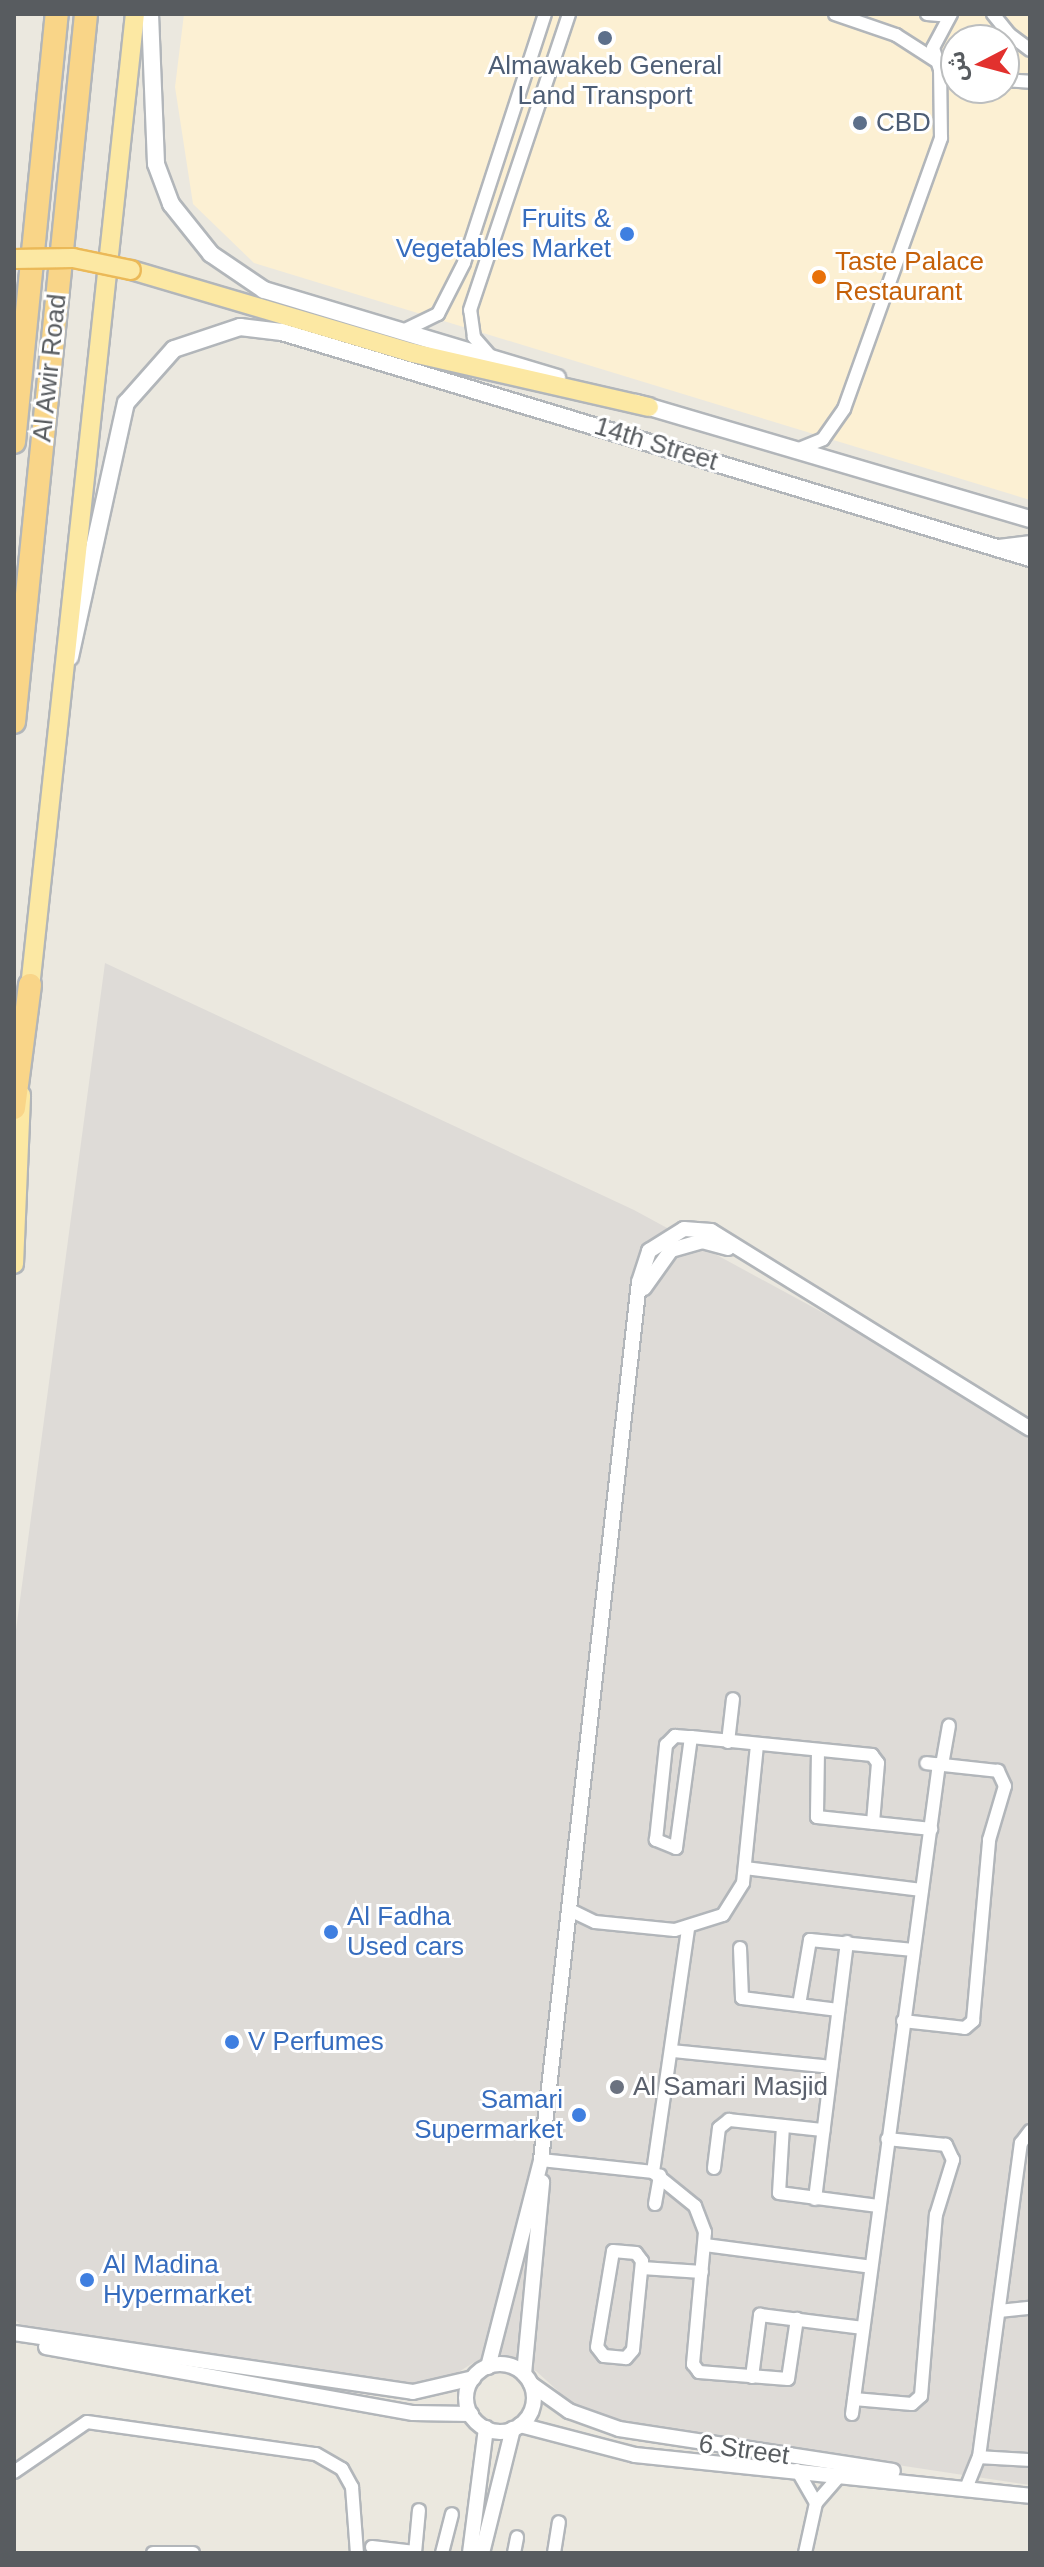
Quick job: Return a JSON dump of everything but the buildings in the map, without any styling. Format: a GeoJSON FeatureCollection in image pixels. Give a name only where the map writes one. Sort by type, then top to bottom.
{"type":"FeatureCollection","features":[{"type":"Feature","properties":{"kind":"highway","name":"Al Awir Road"},"geometry":{"type":"LineString","coordinates":[[14,442],[57,14]]}},
{"type":"Feature","properties":{"kind":"highway","name":"Al Awir Road"},"geometry":{"type":"LineString","coordinates":[[14,722],[86,14]]}},
{"type":"Feature","properties":{"kind":"highway"},"geometry":{"type":"LineString","coordinates":[[14,1108],[30,985]]}},
{"type":"Feature","properties":{"kind":"main road"},"geometry":{"type":"LineString","coordinates":[[14,1264],[30,985],[70,657],[135,14]]}},
{"type":"Feature","properties":{"kind":"main road","name":"14th Street"},"geometry":{"type":"LineString","coordinates":[[150,14],[156,164],[196,239],[264,290],[794,451],[1030,519]]}},
{"type":"Feature","properties":{"kind":"main road"},"geometry":{"type":"LineString","coordinates":[[14,259],[73,258],[131,270],[413,353],[649,407]]}},
{"type":"Feature","properties":{"kind":"main road","name":"14th Street"},"geometry":{"type":"LineString","coordinates":[[70,657],[116,430],[134,390],[163,357],[199,336],[240,327],[282,332],[1030,558]]}},
{"type":"Feature","properties":{"kind":"main road"},"geometry":{"type":"LineString","coordinates":[[998,549],[1030,544]]}},
{"type":"Feature","properties":{"kind":"street"},"geometry":{"type":"LineString","coordinates":[[403,331],[443,307],[477,219],[545,14]]}},
{"type":"Feature","properties":{"kind":"street"},"geometry":{"type":"LineString","coordinates":[[492,358],[471,330],[475,293],[569,14]]}},
{"type":"Feature","properties":{"kind":"street"},"geometry":{"type":"LineString","coordinates":[[835,14],[896,35],[938,65]]}},
{"type":"Feature","properties":{"kind":"street"},"geometry":{"type":"LineString","coordinates":[[927,14],[949,15]]}},
{"type":"Feature","properties":{"kind":"street"},"geometry":{"type":"LineString","coordinates":[[794,451],[823,439],[844,409],[941,138],[934,36],[949,15]]}},
{"type":"Feature","properties":{"kind":"street"},"geometry":{"type":"LineString","coordinates":[[475,293],[462,284],[477,219]]}},
{"type":"Feature","properties":{"kind":"street"},"geometry":{"type":"LineString","coordinates":[[482,2553],[517,2427],[533,2406],[527,2379],[540,2163],[570,1930],[643,1264],[670,1233],[711,1231],[1030,1429]]}},
{"type":"Feature","properties":{"kind":"street"},"geometry":{"type":"LineString","coordinates":[[728,1742],[733,1699]]}},
{"type":"Feature","properties":{"kind":"street"},"geometry":{"type":"LineString","coordinates":[[852,2414],[931,1829],[936,1764],[949,1726]]}},
{"type":"Feature","properties":{"kind":"street"},"geometry":{"type":"LineString","coordinates":[[691,1737],[680,1843],[661,1845],[667,1742],[691,1737],[877,1760],[873,1823]]}},
{"type":"Feature","properties":{"kind":"street"},"geometry":{"type":"LineString","coordinates":[[572,1911],[595,1922],[688,1930],[732,1906],[745,1868],[757,1745]]}},
{"type":"Feature","properties":{"kind":"street"},"geometry":{"type":"LineString","coordinates":[[818,1751],[815,1814],[931,1829]]}},
{"type":"Feature","properties":{"kind":"street"},"geometry":{"type":"LineString","coordinates":[[903,2021],[965,2028],[973,2021],[989,1840],[1005,1779],[998,1771],[936,1764]]}},
{"type":"Feature","properties":{"kind":"street"},"geometry":{"type":"LineString","coordinates":[[745,1868],[922,1890]]}},
{"type":"Feature","properties":{"kind":"street"},"geometry":{"type":"LineString","coordinates":[[570,1930],[595,1922]]}},
{"type":"Feature","properties":{"kind":"street"},"geometry":{"type":"LineString","coordinates":[[655,2204],[688,1930]]}},
{"type":"Feature","properties":{"kind":"street"},"geometry":{"type":"LineString","coordinates":[[799,2005],[807,1944],[847,1942],[914,1950]]}},
{"type":"Feature","properties":{"kind":"street"},"geometry":{"type":"LineString","coordinates":[[815,2199],[847,1942]]}},
{"type":"Feature","properties":{"kind":"street"},"geometry":{"type":"LineString","coordinates":[[740,1948],[740,1996],[838,2010]]}},
{"type":"Feature","properties":{"kind":"street"},"geometry":{"type":"LineString","coordinates":[[672,2051],[831,2067]]}},
{"type":"Feature","properties":{"kind":"street"},"geometry":{"type":"LineString","coordinates":[[714,2168],[723,2123],[823,2130]]}},
{"type":"Feature","properties":{"kind":"street"},"geometry":{"type":"LineString","coordinates":[[783,2126],[777,2190],[815,2199],[878,2206]]}},
{"type":"Feature","properties":{"kind":"street"},"geometry":{"type":"LineString","coordinates":[[967,2486],[979,2457],[1019,2151],[1030,2131]]}},
{"type":"Feature","properties":{"kind":"street"},"geometry":{"type":"LineString","coordinates":[[854,2399],[912,2404],[921,2396],[936,2215],[953,2160],[946,2145],[887,2139]]}},
{"type":"Feature","properties":{"kind":"street"},"geometry":{"type":"LineString","coordinates":[[540,2163],[657,2174],[695,2206],[705,2245],[694,2367],[752,2377],[792,2374],[797,2319]]}},
{"type":"Feature","properties":{"kind":"street"},"geometry":{"type":"LineString","coordinates":[[488,2367],[540,2163]]}},
{"type":"Feature","properties":{"kind":"street"},"geometry":{"type":"LineString","coordinates":[[705,2245],[871,2267]]}},
{"type":"Feature","properties":{"kind":"street"},"geometry":{"type":"LineString","coordinates":[[618,2250],[636,2253],[642,2268],[633,2350],[626,2358],[604,2356],[597,2347],[607,2258],[618,2250]]}},
{"type":"Feature","properties":{"kind":"street"},"geometry":{"type":"LineString","coordinates":[[642,2268],[702,2272]]}},
{"type":"Feature","properties":{"kind":"street"},"geometry":{"type":"LineString","coordinates":[[999,2311],[1030,2308]]}},
{"type":"Feature","properties":{"kind":"street"},"geometry":{"type":"LineString","coordinates":[[752,2377],[757,2317],[863,2328]]}},
{"type":"Feature","properties":{"kind":"street"},"geometry":{"type":"LineString","coordinates":[[14,2333],[413,2392],[473,2378],[488,2367],[508,2365],[527,2379]]}},
{"type":"Feature","properties":{"kind":"street"},"geometry":{"type":"LineString","coordinates":[[14,2342],[283,2384],[413,2413],[471,2414],[486,2428],[517,2427]]}},
{"type":"Feature","properties":{"kind":"street"},"geometry":{"type":"LineString","coordinates":[[471,2414],[473,2378]]}},
{"type":"Feature","properties":{"kind":"street","name":"6 Street"},"geometry":{"type":"LineString","coordinates":[[527,2379],[569,2411],[629,2431],[1030,2496]]}},
{"type":"Feature","properties":{"kind":"street"},"geometry":{"type":"LineString","coordinates":[[14,2472],[87,2422],[316,2454],[342,2469],[352,2487],[357,2553]]}},
{"type":"Feature","properties":{"kind":"street","name":"6 Street"},"geometry":{"type":"LineString","coordinates":[[517,2427],[635,2455],[967,2486]]}},
{"type":"Feature","properties":{"kind":"street"},"geometry":{"type":"LineString","coordinates":[[470,2553],[486,2428]]}},
{"type":"Feature","properties":{"kind":"street"},"geometry":{"type":"LineString","coordinates":[[979,2457],[1030,2460]]}},
{"type":"Feature","properties":{"kind":"street"},"geometry":{"type":"LineString","coordinates":[[797,2470],[816,2503]]}},
{"type":"Feature","properties":{"kind":"street"},"geometry":{"type":"LineString","coordinates":[[805,2553],[816,2503],[840,2475]]}},
{"type":"Feature","properties":{"kind":"street"},"geometry":{"type":"LineString","coordinates":[[372,2547],[415,2552],[419,2510]]}},
{"type":"Feature","properties":{"kind":"street"},"geometry":{"type":"LineString","coordinates":[[442,2553],[452,2514]]}},
{"type":"Feature","properties":{"kind":"street"},"geometry":{"type":"LineString","coordinates":[[554,2553],[559,2522]]}},
{"type":"Feature","properties":{"kind":"street"},"geometry":{"type":"LineString","coordinates":[[514,2553],[517,2537]]}},
{"type":"Feature","properties":{"kind":"street"},"geometry":{"type":"LineString","coordinates":[[153,2553],[193,2553]]}},
{"type":"Feature","properties":{"kind":"shaded area","name":"Fruits & Vegetables Market"},"geometry":{"type":"Polygon","coordinates":[[[184,14],[1030,14],[1030,500],[254,263],[193,204],[175,87],[184,14]]]}},
{"type":"Feature","properties":{"kind":"shaded area"},"geometry":{"type":"Polygon","coordinates":[[[105,963],[634,1210],[886,1347],[1030,1438],[1030,2485],[588,2418],[536,2371],[476,2361],[427,2392],[28,2331],[14,2319],[14,1645],[105,963]]]}},
{"type":"Feature","properties":{"kind":"place","name":"Almawakeb General Land Transport"},"geometry":{"type":"Point","coordinates":[605,38]}},
{"type":"Feature","properties":{"kind":"place","name":"CBD"},"geometry":{"type":"Point","coordinates":[860,123]}},
{"type":"Feature","properties":{"kind":"place","name":"Fruits & Vegetables Market"},"geometry":{"type":"Point","coordinates":[627,234]}},
{"type":"Feature","properties":{"kind":"place","name":"Taste Palace Restaurant"},"geometry":{"type":"Point","coordinates":[819,277]}},
{"type":"Feature","properties":{"kind":"place","name":"Al Fadha Used cars"},"geometry":{"type":"Point","coordinates":[331,1932]}},
{"type":"Feature","properties":{"kind":"place","name":"V Perfumes"},"geometry":{"type":"Point","coordinates":[232,2042]}},
{"type":"Feature","properties":{"kind":"place","name":"Al Samari Masjid"},"geometry":{"type":"Point","coordinates":[617,2087]}},
{"type":"Feature","properties":{"kind":"place","name":"Samari Supermarket"},"geometry":{"type":"Point","coordinates":[579,2115]}},
{"type":"Feature","properties":{"kind":"place","name":"Al Madina Hypermarket"},"geometry":{"type":"Point","coordinates":[87,2280]}}]}
